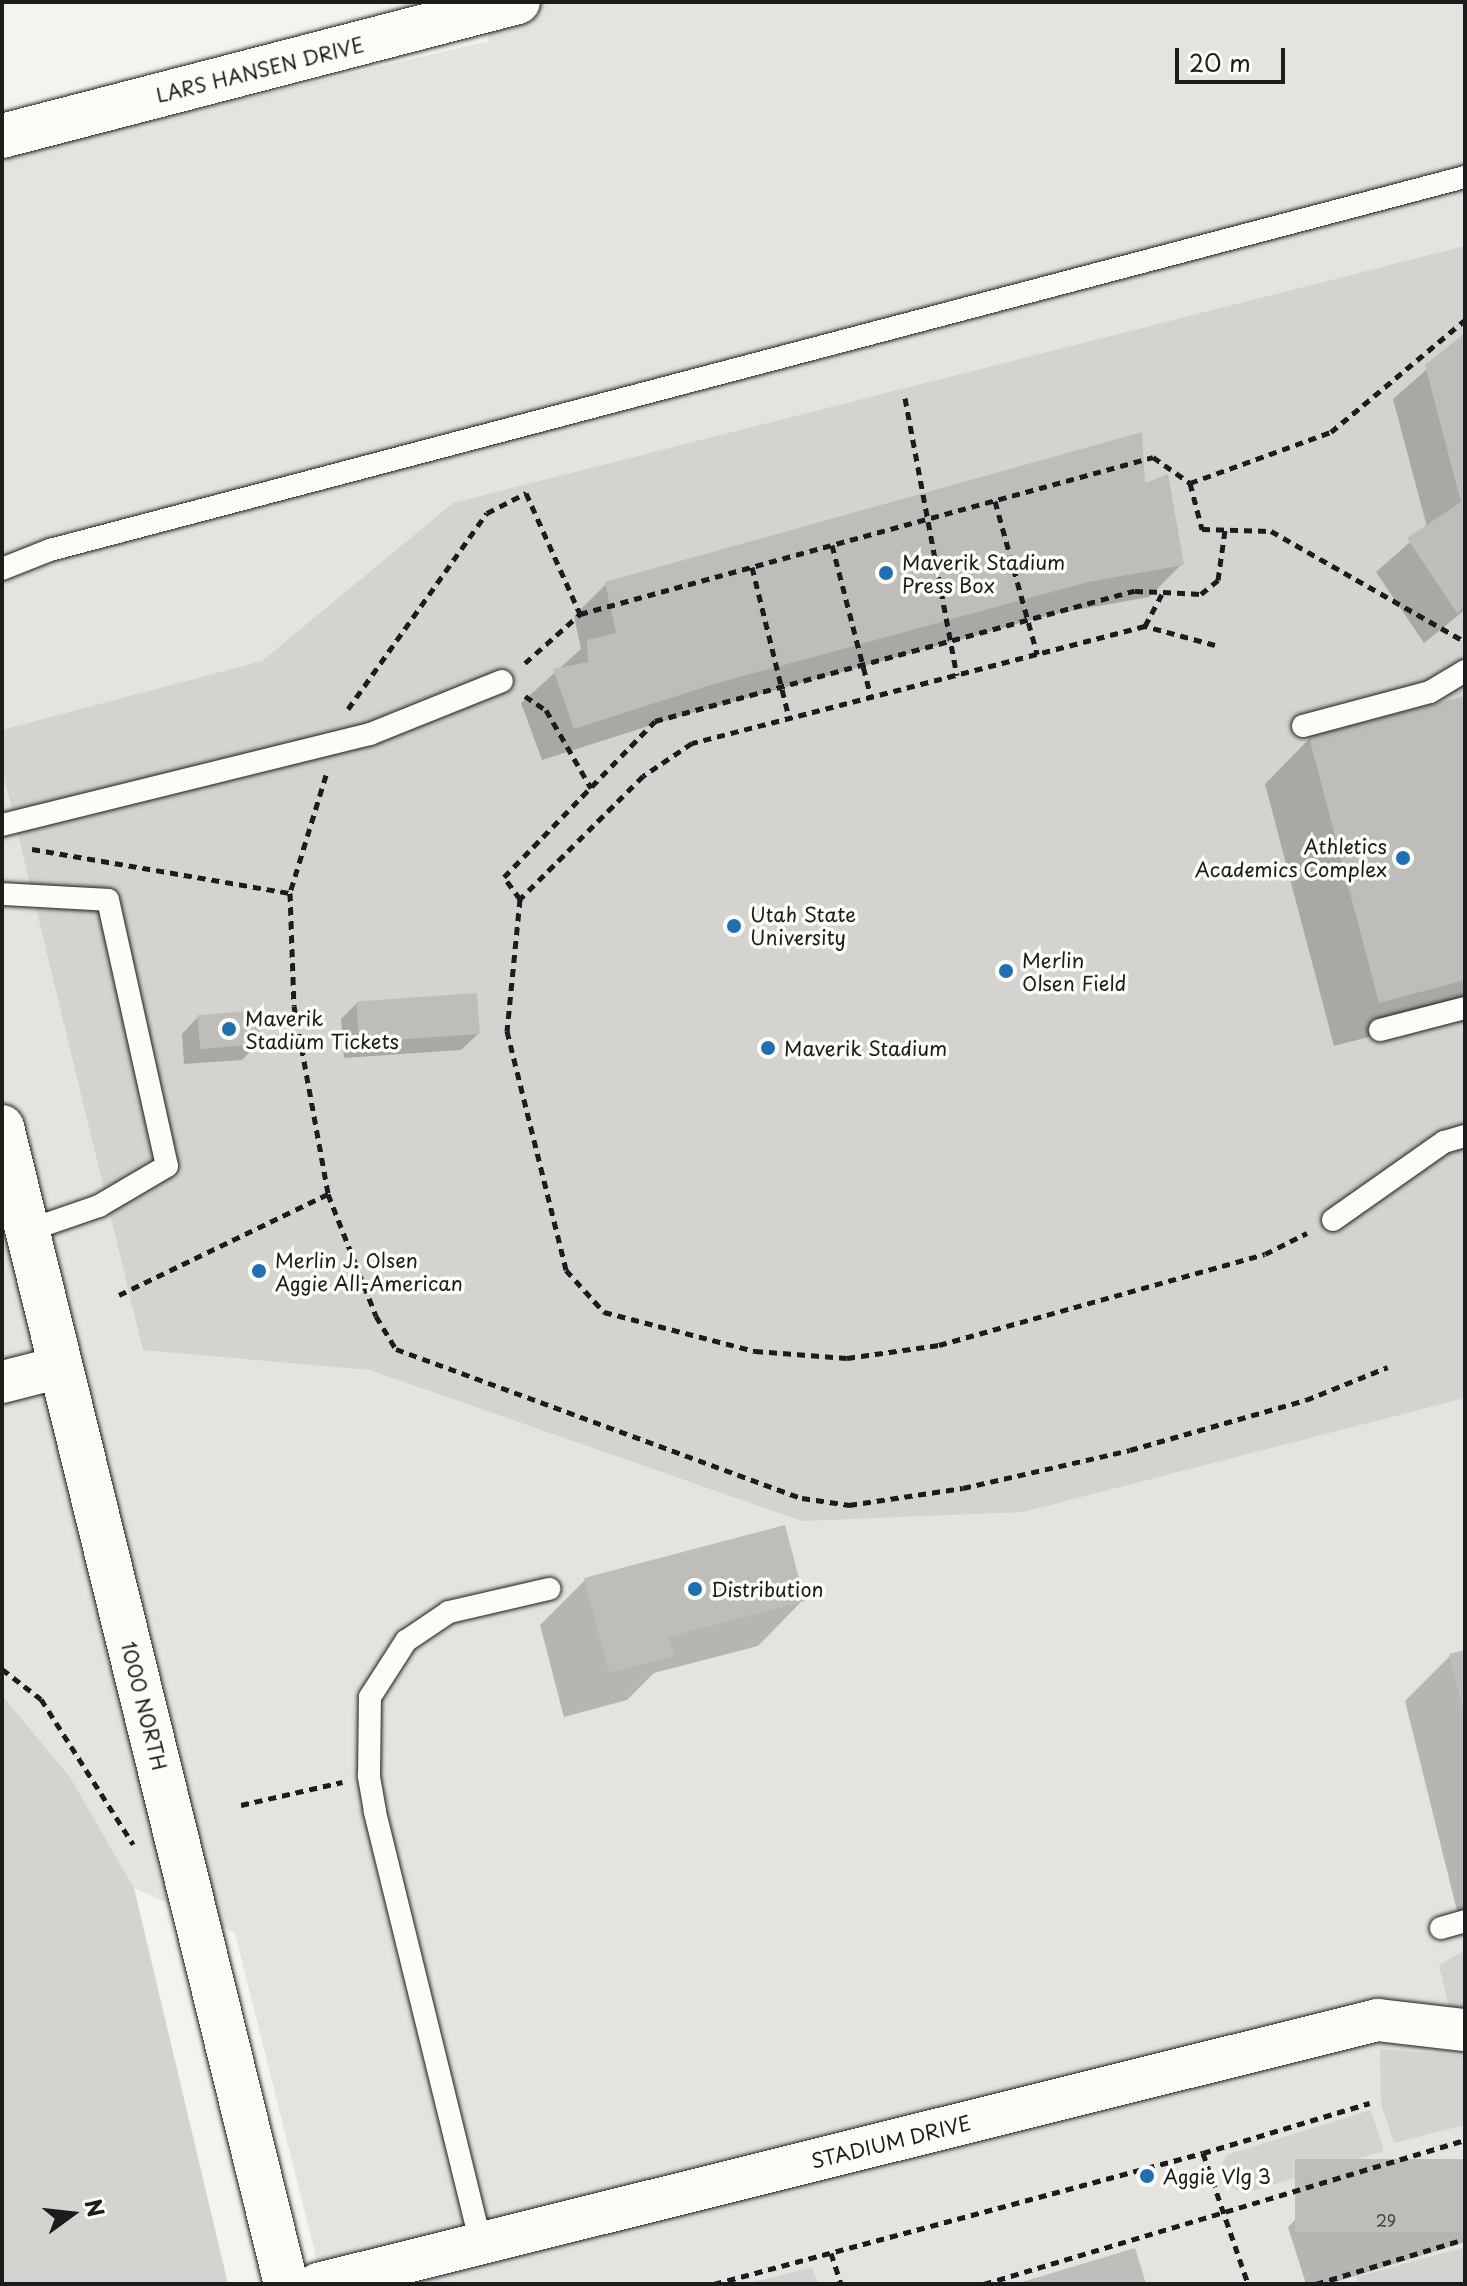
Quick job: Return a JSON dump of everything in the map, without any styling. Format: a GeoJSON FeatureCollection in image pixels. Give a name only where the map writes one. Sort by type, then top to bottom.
{"type":"FeatureCollection","features":[{"type":"Feature","properties":{"kind":"street","name":"LARS HANSEN DRIVE"},"geometry":{"type":"LineString","coordinates":[[2,136],[518,2]]}},
{"type":"Feature","properties":{"kind":"street","name":"1000 NORTH"},"geometry":{"type":"LineString","coordinates":[[4,1140],[286,2284]]}},
{"type":"Feature","properties":{"kind":"street"},"geometry":{"type":"LineString","coordinates":[[2,1382],[61,1367]]}},
{"type":"Feature","properties":{"kind":"street","name":"STADIUM DRIVE"},"geometry":{"type":"LineString","coordinates":[[318,2284],[1378,2020],[1465,2030]]}},
{"type":"Feature","properties":{"kind":"lane"},"geometry":{"type":"LineString","coordinates":[[2,569],[111,534],[1465,177]]}},
{"type":"Feature","properties":{"kind":"lane"},"geometry":{"type":"LineString","coordinates":[[1303,726],[1430,692],[1465,671]]}},
{"type":"Feature","properties":{"kind":"lane"},"geometry":{"type":"LineString","coordinates":[[2,825],[336,743],[502,681]]}},
{"type":"Feature","properties":{"kind":"lane"},"geometry":{"type":"LineString","coordinates":[[2,894],[108,900],[167,1166],[99,1206],[27,1231]]}},
{"type":"Feature","properties":{"kind":"lane"},"geometry":{"type":"LineString","coordinates":[[1380,1030],[1465,1008]]}},
{"type":"Feature","properties":{"kind":"lane"},"geometry":{"type":"LineString","coordinates":[[1333,1220],[1444,1142],[1465,1136]]}},
{"type":"Feature","properties":{"kind":"lane"},"geometry":{"type":"LineString","coordinates":[[481,2244],[369,1776],[370,1697],[406,1641],[449,1612],[549,1589]]}},
{"type":"Feature","properties":{"kind":"lane"},"geometry":{"type":"LineString","coordinates":[[1441,1928],[1465,1921]]}},
{"type":"Feature","properties":{"kind":"path"},"geometry":{"type":"LineString","coordinates":[[1190,483],[1331,432],[1465,320]]}},
{"type":"Feature","properties":{"kind":"path"},"geometry":{"type":"LineString","coordinates":[[905,398],[930,518],[947,641],[957,675]]}},
{"type":"Feature","properties":{"kind":"path"},"geometry":{"type":"LineString","coordinates":[[591,788],[546,710],[502,681],[580,614],[1153,457],[1190,483],[1202,529],[1271,531],[1465,641]]}},
{"type":"Feature","properties":{"kind":"path"},"geometry":{"type":"LineString","coordinates":[[580,614],[526,493],[487,513],[346,712],[290,893],[294,1006],[328,1194],[376,1316],[396,1349],[802,1498],[849,1505],[963,1488],[1277,1408],[1388,1367]]}},
{"type":"Feature","properties":{"kind":"path"},"geometry":{"type":"LineString","coordinates":[[995,501],[1037,654]]}},
{"type":"Feature","properties":{"kind":"path"},"geometry":{"type":"LineString","coordinates":[[520,899],[504,877],[655,721],[1135,591],[1201,594],[1218,580],[1225,530]]}},
{"type":"Feature","properties":{"kind":"path"},"geometry":{"type":"LineString","coordinates":[[832,545],[871,697]]}},
{"type":"Feature","properties":{"kind":"path"},"geometry":{"type":"LineString","coordinates":[[752,567],[789,718]]}},
{"type":"Feature","properties":{"kind":"path"},"geometry":{"type":"LineString","coordinates":[[1145,626],[1163,592]]}},
{"type":"Feature","properties":{"kind":"path"},"geometry":{"type":"LineString","coordinates":[[1215,645],[1145,626],[692,743],[643,776],[520,899],[507,1031],[566,1270],[604,1312],[755,1351],[847,1358],[939,1345],[1265,1254],[1333,1220]]}},
{"type":"Feature","properties":{"kind":"path"},"geometry":{"type":"LineString","coordinates":[[27,848],[290,893]]}},
{"type":"Feature","properties":{"kind":"path"},"geometry":{"type":"LineString","coordinates":[[119,1295],[328,1194]]}},
{"type":"Feature","properties":{"kind":"path"},"geometry":{"type":"LineString","coordinates":[[2,1669],[41,1699],[133,1844]]}},
{"type":"Feature","properties":{"kind":"path"},"geometry":{"type":"LineString","coordinates":[[241,1805],[369,1776]]}},
{"type":"Feature","properties":{"kind":"path"},"geometry":{"type":"LineString","coordinates":[[714,2284],[1203,2153],[1370,2103]]}},
{"type":"Feature","properties":{"kind":"path"},"geometry":{"type":"LineString","coordinates":[[984,2284],[1465,2140]]}},
{"type":"Feature","properties":{"kind":"path"},"geometry":{"type":"LineString","coordinates":[[1203,2153],[1248,2284]]}},
{"type":"Feature","properties":{"kind":"path"},"geometry":{"type":"LineString","coordinates":[[1316,2284],[1340,2281],[1465,2239]]}},
{"type":"Feature","properties":{"kind":"path"},"geometry":{"type":"LineString","coordinates":[[831,2253],[841,2284]]}},
{"type":"Feature","properties":{"kind":"shaded area","name":"Utah State University"},"geometry":{"type":"Polygon","coordinates":[[[479,2],[1465,2],[1465,2284],[323,2284],[235,1933],[134,1888],[70,1777],[2,1695],[2,156],[489,41],[479,2]]]}},
{"type":"Feature","properties":{"kind":"shaded area","name":"Maverik Stadium"},"geometry":{"type":"Polygon","coordinates":[[[1465,246],[1465,1398],[1023,1512],[802,1521],[370,1370],[143,1350],[2,768],[2,730],[262,661],[453,503],[1465,246]]]}},
{"type":"Feature","properties":{"kind":"shaded area"},"geometry":{"type":"Polygon","coordinates":[[[2,1695],[70,1777],[134,1888],[228,2284],[2,2284],[2,1695]]]}},
{"type":"Feature","properties":{"kind":"shaded area"},"geometry":{"type":"Polygon","coordinates":[[[1465,1950],[1465,2007],[1449,2007],[1439,1965],[1465,1950]]]}},
{"type":"Feature","properties":{"kind":"shaded area"},"geometry":{"type":"Polygon","coordinates":[[[1380,2049],[1465,2056],[1465,2125],[1394,2143],[1381,2104],[1380,2049]]]}},
{"type":"Feature","properties":{"kind":"shaded area"},"geometry":{"type":"Polygon","coordinates":[[[1371,2110],[1384,2151],[1243,2194],[1226,2184],[1220,2171],[1226,2155],[1371,2110]]]}},
{"type":"Feature","properties":{"kind":"shaded area"},"geometry":{"type":"Polygon","coordinates":[[[1465,2247],[1465,2284],[1360,2284],[1356,2277],[1465,2247]]]}},
{"type":"Feature","properties":{"kind":"shaded area"},"geometry":{"type":"Polygon","coordinates":[[[812,2267],[818,2284],[746,2284],[812,2267]]]}},
{"type":"Feature","properties":{"kind":"building"},"geometry":{"type":"Polygon","coordinates":[[[1465,333],[1465,606],[1457,613],[1407,538],[1461,502],[1425,365],[1465,333]]]}},
{"type":"Feature","properties":{"kind":"building","name":"Maverik Stadium Press Box"},"geometry":{"type":"Polygon","coordinates":[[[1142,432],[1145,483],[1168,474],[1184,565],[1088,582],[714,684],[574,729],[553,669],[588,662],[587,640],[616,633],[605,582],[1142,432]]]}},
{"type":"Feature","properties":{"kind":"building","name":"Athletics Academics Complex"},"geometry":{"type":"Polygon","coordinates":[[[1465,696],[1465,980],[1379,1003],[1309,737],[1465,696]]]}},
{"type":"Feature","properties":{"kind":"building"},"geometry":{"type":"Polygon","coordinates":[[[477,993],[480,1034],[359,1042],[356,1001],[477,993]]]}},
{"type":"Feature","properties":{"kind":"building","name":"Maverik Stadium Tickets"},"geometry":{"type":"Polygon","coordinates":[[[258,1010],[261,1044],[200,1049],[197,1015],[258,1010]]]}},
{"type":"Feature","properties":{"kind":"building","name":"Distribution"},"geometry":{"type":"Polygon","coordinates":[[[785,1525],[805,1601],[669,1637],[674,1656],[609,1673],[584,1578],[785,1525]]]}},
{"type":"Feature","properties":{"kind":"building"},"geometry":{"type":"Polygon","coordinates":[[[1465,1650],[1465,1715],[1464,1715],[1449,1654],[1465,1650]]]}},
{"type":"Feature","properties":{"kind":"building"},"geometry":{"type":"Polygon","coordinates":[[[1295,2159],[1465,2159],[1465,2232],[1295,2232],[1295,2159]]]}},
{"type":"Feature","properties":{"kind":"building"},"geometry":{"type":"Polygon","coordinates":[[[1135,2248],[1146,2284],[1019,2284],[1019,2283],[1135,2248]]]}},
{"type":"Feature","properties":{"kind":"place","name":"Maverik Stadium Press Box"},"geometry":{"type":"Point","coordinates":[886,573]}},
{"type":"Feature","properties":{"kind":"place","name":"Athletics Academics Complex"},"geometry":{"type":"Point","coordinates":[1403,858]}},
{"type":"Feature","properties":{"kind":"place","name":"Utah State University"},"geometry":{"type":"Point","coordinates":[734,926]}},
{"type":"Feature","properties":{"kind":"place","name":"Merlin Olsen Field"},"geometry":{"type":"Point","coordinates":[1006,971]}},
{"type":"Feature","properties":{"kind":"place","name":"Maverik Stadium Tickets"},"geometry":{"type":"Point","coordinates":[229,1029]}},
{"type":"Feature","properties":{"kind":"place","name":"Maverik Stadium"},"geometry":{"type":"Point","coordinates":[768,1048]}},
{"type":"Feature","properties":{"kind":"place","name":"Merlin J. Olsen Aggie All-American"},"geometry":{"type":"Point","coordinates":[259,1271]}},
{"type":"Feature","properties":{"kind":"place","name":"Distribution"},"geometry":{"type":"Point","coordinates":[695,1589]}},
{"type":"Feature","properties":{"kind":"place","name":"Aggie Vlg 3"},"geometry":{"type":"Point","coordinates":[1147,2176]}}]}
